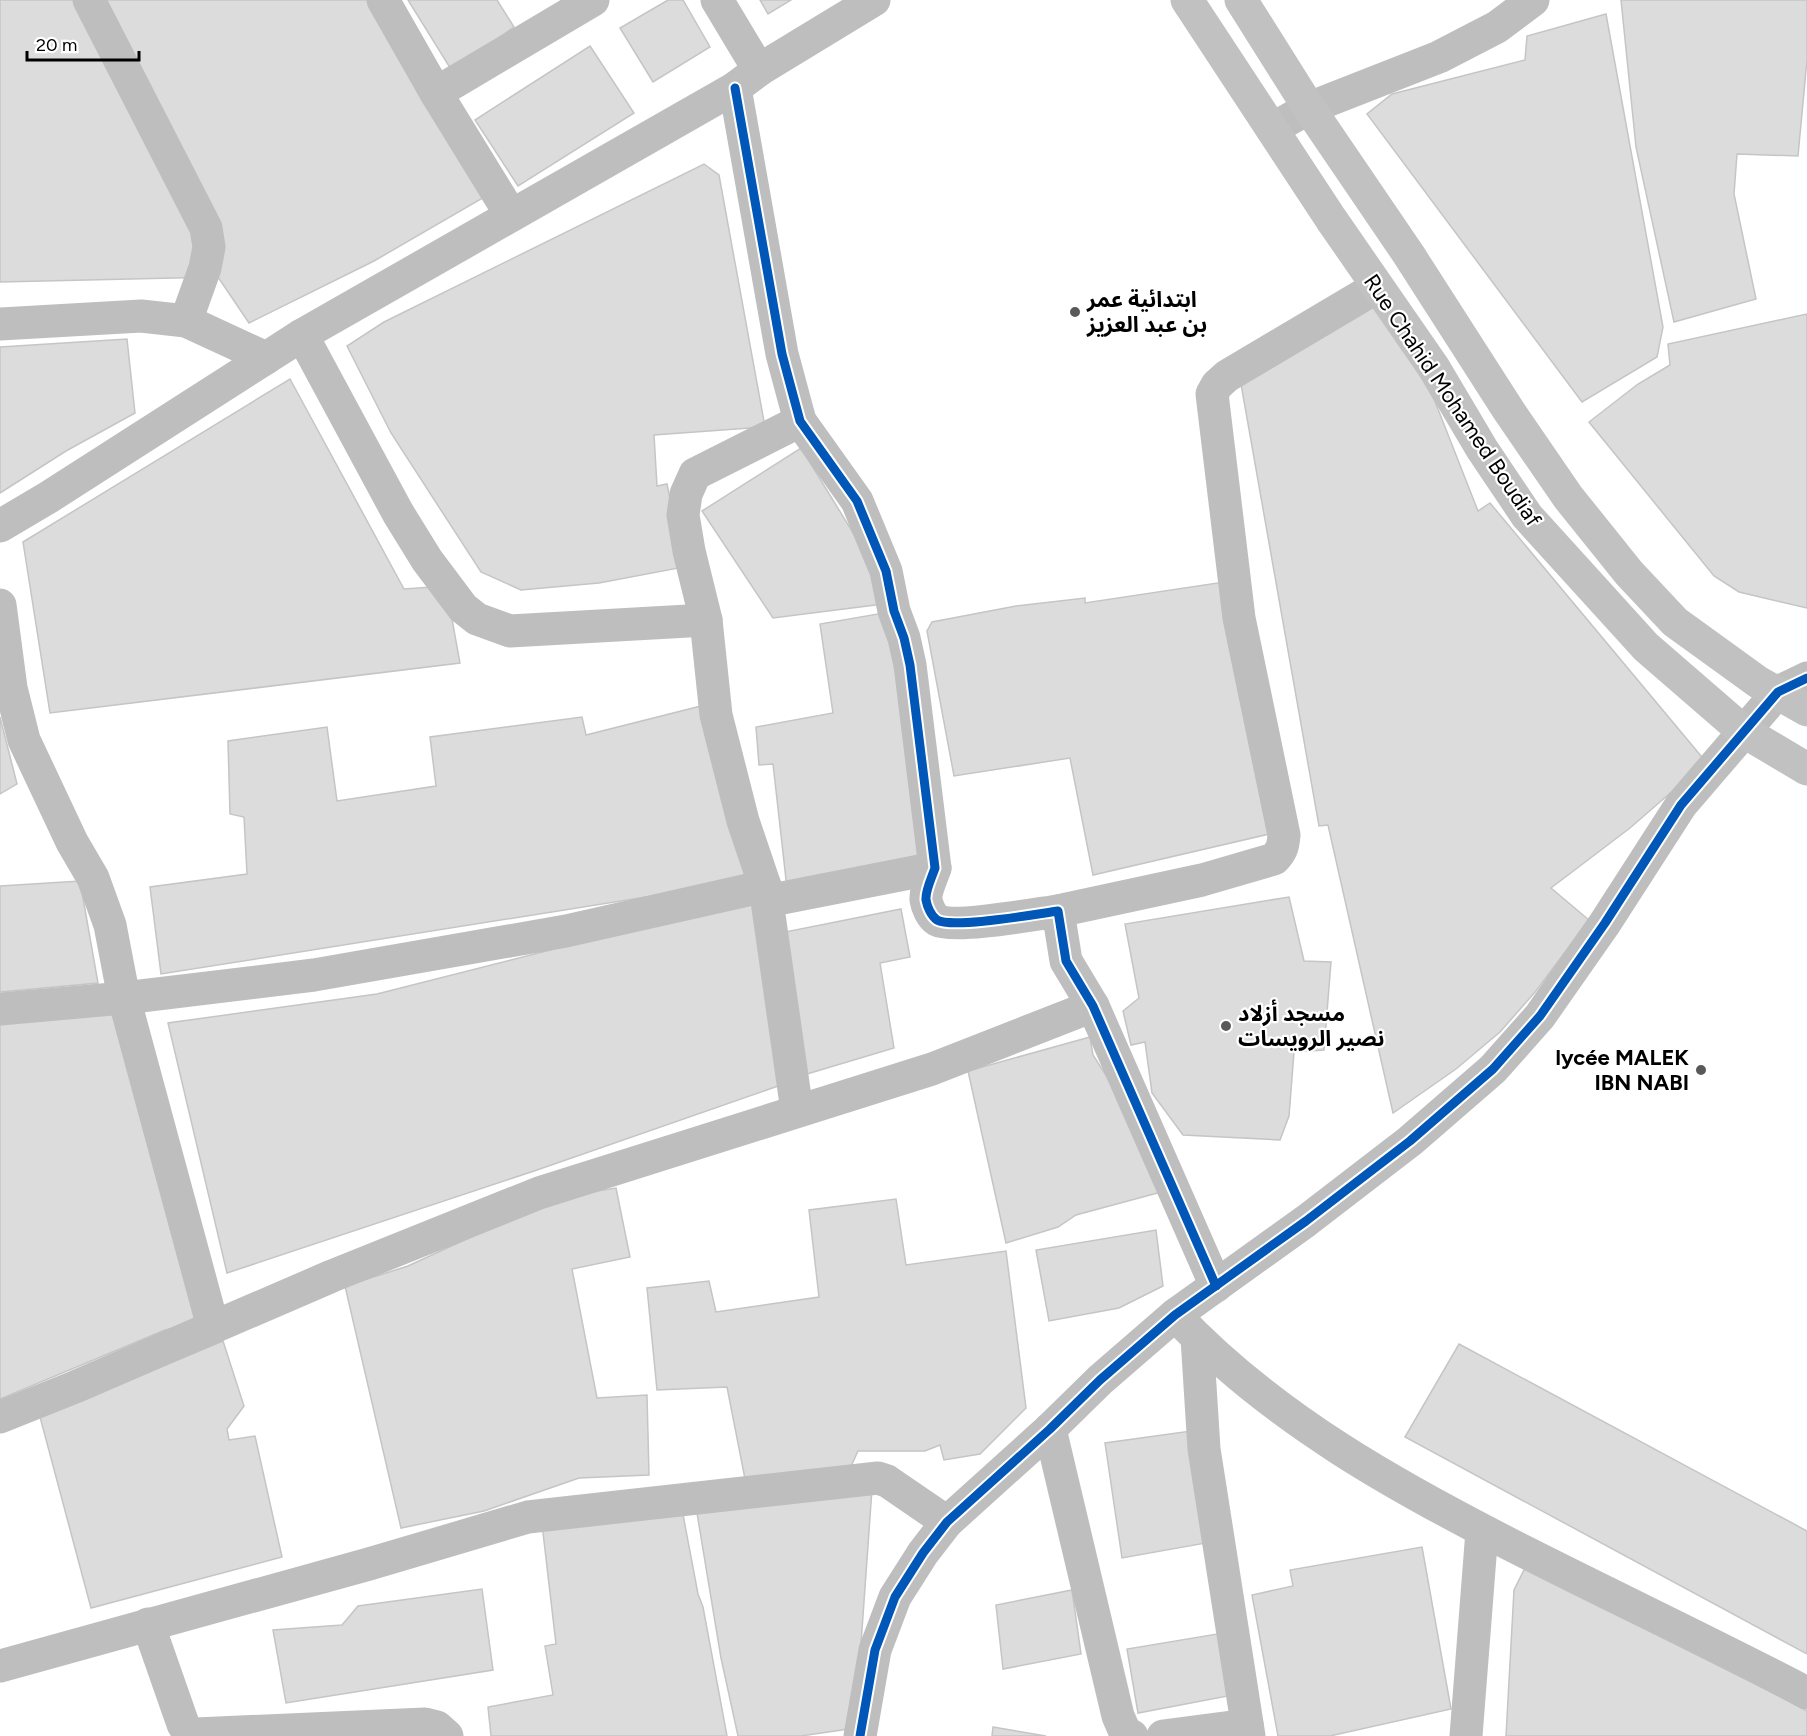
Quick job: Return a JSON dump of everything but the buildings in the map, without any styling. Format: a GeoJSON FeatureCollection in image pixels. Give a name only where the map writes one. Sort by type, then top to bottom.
{"type":"FeatureCollection","features":[{"type":"Feature","properties":{"kind":"main road","name":"Rue Chahid Mohamed Boudiaf"},"geometry":{"type":"LineString","coordinates":[[1187,0],[1377,287],[1434,368],[1482,449],[1527,516],[1646,647],[1743,731],[1807,769]]}},
{"type":"Feature","properties":{"kind":"main road","name":"Rue Chahid Mohamed Boudiaf"},"geometry":{"type":"LineString","coordinates":[[1241,0],[1309,108],[1509,411],[1581,514],[1629,573],[1675,622],[1758,682],[1807,710]]}},
{"type":"Feature","properties":{"kind":"street"},"geometry":{"type":"LineString","coordinates":[[89,0],[206,228],[209,247],[206,268],[186,321]]}},
{"type":"Feature","properties":{"kind":"street"},"geometry":{"type":"LineString","coordinates":[[383,0],[436,93],[511,214]]}},
{"type":"Feature","properties":{"kind":"street"},"geometry":{"type":"LineString","coordinates":[[436,93],[593,0]]}},
{"type":"Feature","properties":{"kind":"street"},"geometry":{"type":"LineString","coordinates":[[717,0],[747,79],[782,354],[800,421],[857,501],[886,571],[894,611],[904,638],[910,665],[935,868],[926,898],[930,911],[937,920],[980,922],[1058,911],[1202,880],[1274,859],[1280,853],[1284,835],[1239,618],[1212,394],[1217,385],[1227,376],[1377,287]]}},
{"type":"Feature","properties":{"kind":"street"},"geometry":{"type":"LineString","coordinates":[[0,526],[302,335],[747,79],[874,0]]}},
{"type":"Feature","properties":{"kind":"street"},"geometry":{"type":"LineString","coordinates":[[1272,129],[1309,108],[1439,57],[1497,27],[1533,0]]}},
{"type":"Feature","properties":{"kind":"street"},"geometry":{"type":"LineString","coordinates":[[0,324],[141,316],[186,321],[266,358]]}},
{"type":"Feature","properties":{"kind":"street"},"geometry":{"type":"LineString","coordinates":[[302,335],[398,513],[427,560],[463,608],[477,619],[491,626],[510,630],[706,620]]}},
{"type":"Feature","properties":{"kind":"street"},"geometry":{"type":"LineString","coordinates":[[797,1111],[766,894],[743,821],[716,715],[706,620],[688,551],[683,515],[686,495],[695,474],[800,421]]}},
{"type":"Feature","properties":{"kind":"street"},"geometry":{"type":"LineString","coordinates":[[0,605],[11,688],[24,740],[72,843],[93,878],[110,925],[124,998],[213,1327]]}},
{"type":"Feature","properties":{"kind":"street"},"geometry":{"type":"LineString","coordinates":[[860,1736],[875,1650],[895,1597],[923,1553],[947,1522],[1050,1429],[1100,1380],[1186,1327],[1216,1286],[1306,1221],[1410,1141],[1493,1069],[1540,1016],[1605,923],[1681,805],[1778,692],[1807,678]]}},
{"type":"Feature","properties":{"kind":"street"},"geometry":{"type":"LineString","coordinates":[[0,1009],[124,998],[314,975],[766,894],[935,868]]}},
{"type":"Feature","properties":{"kind":"street"},"geometry":{"type":"LineString","coordinates":[[1058,911],[1066,961],[1092,1006],[1216,1286]]}},
{"type":"Feature","properties":{"kind":"street"},"geometry":{"type":"LineString","coordinates":[[0,1417],[332,1276],[538,1193],[932,1070],[1092,1006]]}},
{"type":"Feature","properties":{"kind":"street"},"geometry":{"type":"LineString","coordinates":[[1186,1327],[1278,1407],[1379,1475],[1482,1531],[1807,1693]]}},
{"type":"Feature","properties":{"kind":"street"},"geometry":{"type":"LineString","coordinates":[[1163,1736],[1248,1730],[1186,1327]]}},
{"type":"Feature","properties":{"kind":"street"},"geometry":{"type":"LineString","coordinates":[[1050,1429],[1118,1716],[1125,1732],[1132,1736]]}},
{"type":"Feature","properties":{"kind":"street"},"geometry":{"type":"LineString","coordinates":[[0,1666],[539,1516],[878,1478],[887,1481],[947,1522]]}},
{"type":"Feature","properties":{"kind":"street"},"geometry":{"type":"LineString","coordinates":[[1466,1736],[1482,1531]]}},
{"type":"Feature","properties":{"kind":"street"},"geometry":{"type":"LineString","coordinates":[[148,1624],[187,1731],[196,1734],[424,1724],[437,1727],[447,1736]]}},
{"type":"Feature","properties":{"kind":"cycle path"},"geometry":{"type":"LineString","coordinates":[[735,88],[782,354],[800,421],[857,501],[886,571],[894,611],[904,638],[910,665],[935,868],[927,892],[928,908],[937,920],[960,923],[1058,911],[1066,961],[1093,1006],[1216,1286]]}},
{"type":"Feature","properties":{"kind":"cycle path"},"geometry":{"type":"LineString","coordinates":[[860,1736],[875,1650],[895,1597],[923,1553],[947,1522],[1050,1429],[1100,1380],[1175,1315],[1306,1221],[1410,1141],[1493,1069],[1540,1016],[1605,923],[1681,805],[1778,692],[1807,678]]}},
{"type":"Feature","properties":{"kind":"place","name":"ابتدائية عمر بن عبد العزيز"},"geometry":{"type":"Point","coordinates":[1075,312]}},
{"type":"Feature","properties":{"kind":"place","name":"مسجد أزلاد نصير الرويسات"},"geometry":{"type":"Point","coordinates":[1226,1026]}},
{"type":"Feature","properties":{"kind":"place","name":"lycée MALEK IBN NABI"},"geometry":{"type":"Point","coordinates":[1701,1070]}}]}
